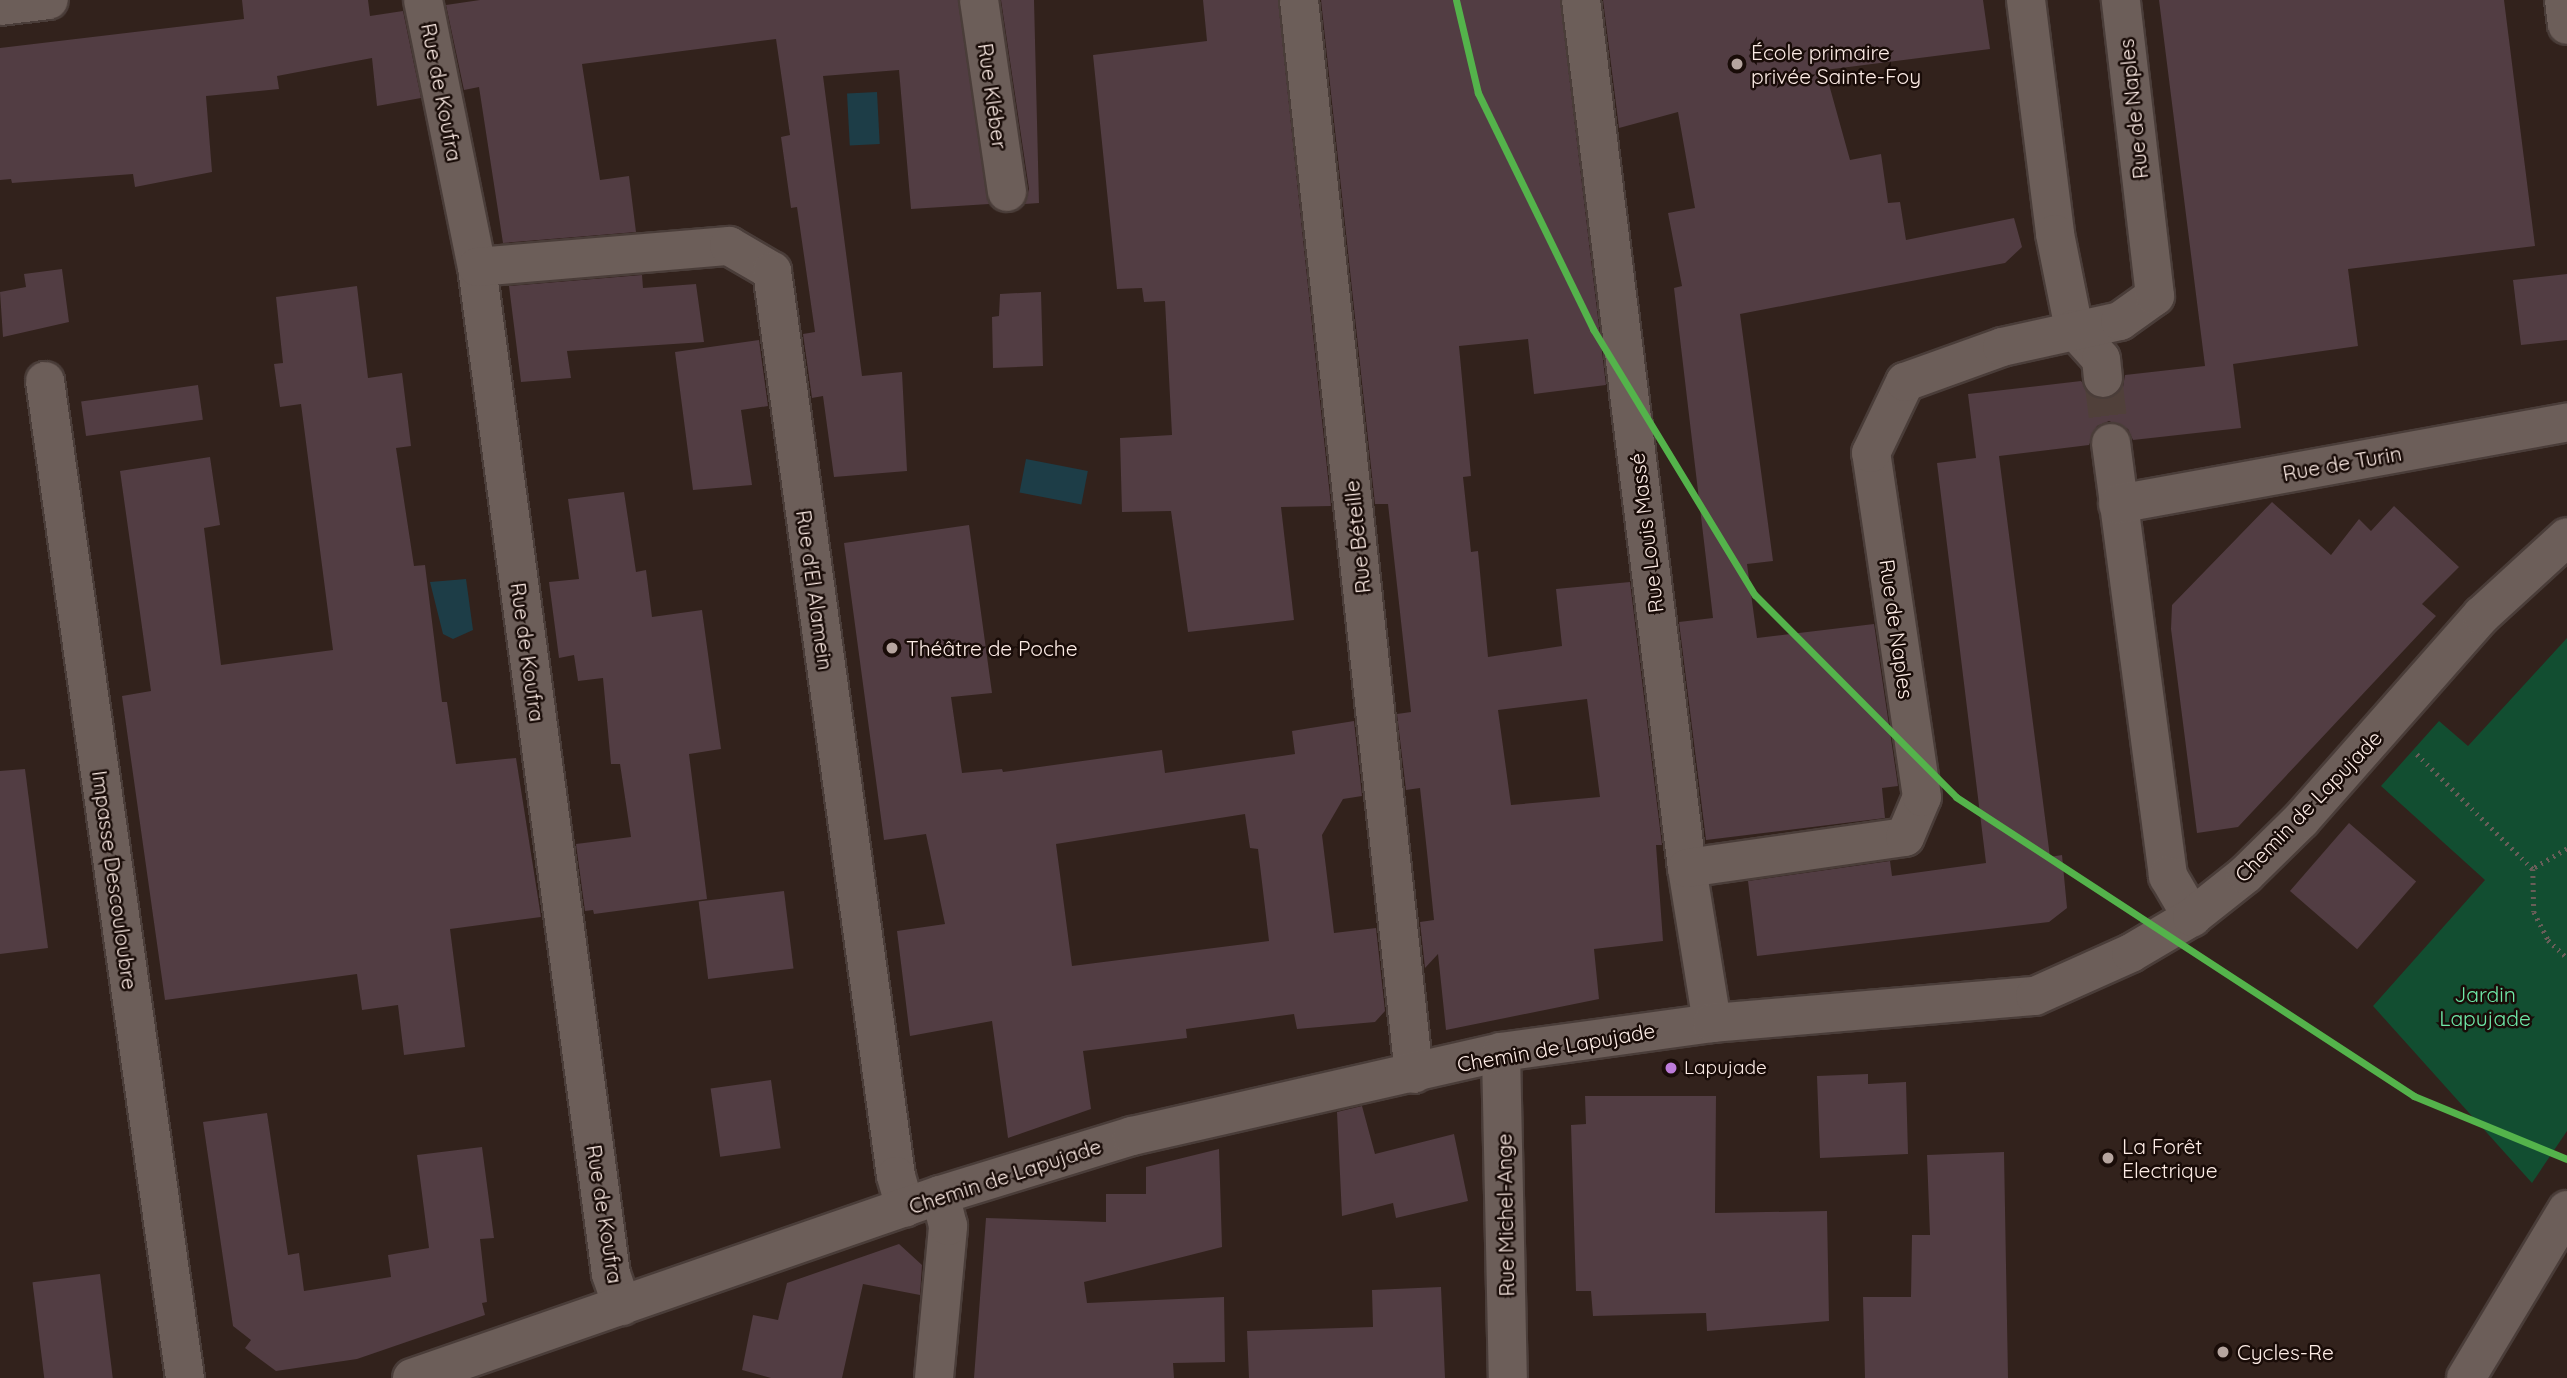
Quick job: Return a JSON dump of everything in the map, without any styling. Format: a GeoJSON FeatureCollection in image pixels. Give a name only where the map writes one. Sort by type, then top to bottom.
{"type":"FeatureCollection","features":[{"type":"Feature","properties":{"kind":"street"},"geometry":{"type":"LineString","coordinates":[[0,6],[49,0]]}},
{"type":"Feature","properties":{"kind":"street","name":"Rue de Koufra"},"geometry":{"type":"LineString","coordinates":[[424,0],[477,267],[611,1274],[622,1306]]}},
{"type":"Feature","properties":{"kind":"street","name":"Rue Kléber"},"geometry":{"type":"LineString","coordinates":[[979,0],[1007,192]]}},
{"type":"Feature","properties":{"kind":"street","name":"Rue Béteille"},"geometry":{"type":"LineString","coordinates":[[1299,0],[1415,1074]]}},
{"type":"Feature","properties":{"kind":"street","name":"Rue Louis Massé"},"geometry":{"type":"LineString","coordinates":[[1581,0],[1687,868],[1712,1023]]}},
{"type":"Feature","properties":{"kind":"street"},"geometry":{"type":"LineString","coordinates":[[2026,0],[2055,234],[2074,329],[2101,359],[2103,378]]}},
{"type":"Feature","properties":{"kind":"street","name":"Rue de Naples"},"geometry":{"type":"LineString","coordinates":[[1687,868],[1905,837],[1922,797],[1871,453],[1905,383],[2002,348],[2074,329],[2120,321],[2155,296],[2121,0]]}},
{"type":"Feature","properties":{"kind":"street"},"geometry":{"type":"LineString","coordinates":[[2564,0],[2567,25]]}},
{"type":"Feature","properties":{"kind":"street","name":"Rue d'El Alamein"},"geometry":{"type":"LineString","coordinates":[[477,267],[729,246],[772,271],[896,1177],[905,1208]]}},
{"type":"Feature","properties":{"kind":"street","name":"Impasse Descouloubre"},"geometry":{"type":"LineString","coordinates":[[45,381],[185,1378]]}},
{"type":"Feature","properties":{"kind":"street","name":"Rue de Turin"},"geometry":{"type":"LineString","coordinates":[[2118,504],[2567,422]]}},
{"type":"Feature","properties":{"kind":"street"},"geometry":{"type":"LineString","coordinates":[[2111,443],[2168,876],[2192,917]]}},
{"type":"Feature","properties":{"kind":"street","name":"Chemin de Lapujade"},"geometry":{"type":"LineString","coordinates":[[426,1376],[940,1195],[1132,1136],[1415,1074],[1501,1052],[1712,1023],[2035,996],[2131,953],[2192,917],[2246,874],[2384,727],[2483,615],[2567,537]]}},
{"type":"Feature","properties":{"kind":"street","name":"Rue Michel-Ange"},"geometry":{"type":"LineString","coordinates":[[1501,1052],[1508,1378]]}},
{"type":"Feature","properties":{"kind":"street"},"geometry":{"type":"LineString","coordinates":[[934,1378],[948,1226],[940,1195]]}},
{"type":"Feature","properties":{"kind":"street"},"geometry":{"type":"LineString","coordinates":[[2466,1378],[2567,1210]]}},
{"type":"Feature","properties":{"kind":"path"},"geometry":{"type":"LineString","coordinates":[[2384,727],[2435,770],[2533,869],[2534,912],[2548,940],[2567,958]]}},
{"type":"Feature","properties":{"kind":"path"},"geometry":{"type":"LineString","coordinates":[[2533,869],[2567,849]]}},
{"type":"Feature","properties":{"kind":"green space","name":"Jardin Lapujade"},"geometry":{"type":"Polygon","coordinates":[[[2567,638],[2567,1131],[2532,1183],[2373,1006],[2485,880],[2381,786],[2439,721],[2468,746],[2567,638]]]}},
{"type":"Feature","properties":{"kind":"water"},"geometry":{"type":"Polygon","coordinates":[[[877,92],[880,144],[850,145],[847,94],[877,92]]]}},
{"type":"Feature","properties":{"kind":"water"},"geometry":{"type":"Polygon","coordinates":[[[1026,459],[1088,471],[1081,504],[1020,492],[1026,459]]]}},
{"type":"Feature","properties":{"kind":"water"},"geometry":{"type":"Polygon","coordinates":[[[466,579],[473,630],[453,639],[443,634],[430,582],[466,579]]]}},
{"type":"Feature","properties":{"kind":"building"},"geometry":{"type":"Polygon","coordinates":[[[242,0],[368,0],[370,16],[403,11],[421,98],[377,106],[372,58],[277,76],[279,89],[206,96],[212,172],[135,187],[133,174],[12,183],[11,179],[0,180],[0,48],[244,19],[242,0]]]}},
{"type":"Feature","properties":{"kind":"building"},"geometry":{"type":"Polygon","coordinates":[[[480,0],[958,0],[989,204],[911,209],[899,70],[823,76],[862,376],[902,372],[907,471],[834,477],[823,396],[812,398],[803,334],[815,332],[797,207],[791,208],[781,137],[790,135],[776,39],[582,64],[600,180],[629,176],[636,232],[503,243],[479,87],[464,90],[446,5],[480,0]]]}},
{"type":"Feature","properties":{"kind":"building"},"geometry":{"type":"Polygon","coordinates":[[[1001,0],[1034,0],[1039,203],[1025,204],[1029,189],[1001,0]]]}},
{"type":"Feature","properties":{"kind":"building"},"geometry":{"type":"Polygon","coordinates":[[[1203,0],[1278,0],[1331,506],[1281,507],[1294,620],[1188,632],[1171,511],[1122,512],[1120,438],[1172,435],[1165,301],[1144,302],[1142,288],[1117,289],[1093,55],[1207,41],[1203,0]]]}},
{"type":"Feature","properties":{"kind":"building"},"geometry":{"type":"Polygon","coordinates":[[[1321,0],[1560,0],[1606,385],[1534,394],[1528,339],[1459,346],[1471,476],[1463,477],[1471,552],[1478,551],[1488,657],[1562,646],[1556,589],[1630,582],[1662,845],[1656,845],[1663,941],[1594,949],[1599,999],[1446,1030],[1438,954],[1425,968],[1420,922],[1434,920],[1420,788],[1406,790],[1397,714],[1411,712],[1388,504],[1375,504],[1321,0]],[[1587,699],[1498,710],[1511,805],[1600,797],[1587,699]]]}},
{"type":"Feature","properties":{"kind":"building"},"geometry":{"type":"Polygon","coordinates":[[[1603,0],[1983,0],[1990,49],[1825,70],[1850,160],[1881,154],[1888,203],[1900,202],[1906,240],[2014,218],[2022,247],[2005,263],[1740,314],[1773,561],[1747,564],[1757,638],[1874,624],[1898,786],[1882,788],[1885,818],[1706,840],[1679,622],[1713,618],[1674,288],[1682,286],[1668,213],[1695,208],[1678,112],[1619,128],[1603,0]]]}},
{"type":"Feature","properties":{"kind":"building"},"geometry":{"type":"Polygon","coordinates":[[[2159,0],[2504,0],[2535,246],[2348,269],[2358,346],[2233,364],[2241,428],[2133,440],[2128,429],[2109,421],[2097,426],[2089,445],[1999,456],[2050,857],[2062,855],[2067,908],[2049,922],[1757,956],[1748,881],[1890,861],[1892,876],[1986,863],[1937,463],[1976,458],[1968,394],[2081,381],[2094,398],[2106,400],[2123,387],[2125,375],[2205,366],[2159,0]]]}},
{"type":"Feature","properties":{"kind":"building"},"geometry":{"type":"Polygon","coordinates":[[[62,269],[69,322],[3,337],[0,292],[26,287],[24,274],[62,269]]]}},
{"type":"Feature","properties":{"kind":"building"},"geometry":{"type":"Polygon","coordinates":[[[2567,274],[2567,340],[2521,345],[2513,280],[2567,274]]]}},
{"type":"Feature","properties":{"kind":"building"},"geometry":{"type":"Polygon","coordinates":[[[642,275],[643,288],[696,284],[704,342],[567,351],[571,378],[521,382],[509,286],[642,275]]]}},
{"type":"Feature","properties":{"kind":"building"},"geometry":{"type":"Polygon","coordinates":[[[357,286],[368,378],[402,373],[411,446],[396,448],[414,566],[425,565],[442,702],[447,702],[456,764],[516,758],[541,917],[450,929],[465,1047],[404,1055],[398,1005],[362,1010],[357,974],[165,1000],[122,696],[151,691],[120,471],[210,457],[220,525],[204,528],[221,665],[333,650],[301,404],[280,407],[274,364],[283,363],[276,297],[357,286]]]}},
{"type":"Feature","properties":{"kind":"building"},"geometry":{"type":"Polygon","coordinates":[[[1041,292],[1043,366],[993,368],[992,317],[999,316],[1000,294],[1041,292]]]}},
{"type":"Feature","properties":{"kind":"building"},"geometry":{"type":"Polygon","coordinates":[[[759,340],[768,406],[741,410],[752,485],[693,490],[675,352],[759,340]]]}},
{"type":"Feature","properties":{"kind":"building"},"geometry":{"type":"Polygon","coordinates":[[[198,385],[203,420],[86,436],[81,401],[198,385]]]}},
{"type":"Feature","properties":{"kind":"building"},"geometry":{"type":"Polygon","coordinates":[[[624,492],[636,572],[646,570],[652,617],[702,610],[721,749],[689,754],[707,899],[594,914],[593,910],[585,911],[576,844],[631,837],[620,764],[611,764],[603,678],[578,681],[574,655],[559,658],[549,582],[579,579],[568,499],[624,492]]]}},
{"type":"Feature","properties":{"kind":"building"},"geometry":{"type":"Polygon","coordinates":[[[2272,502],[2331,555],[2359,519],[2371,531],[2394,506],[2459,567],[2422,604],[2436,616],[2238,827],[2197,833],[2171,629],[2172,605],[2272,502]]]}},
{"type":"Feature","properties":{"kind":"building"},"geometry":{"type":"Polygon","coordinates":[[[969,525],[992,693],[951,697],[962,773],[1002,769],[1003,772],[1162,750],[1165,773],[1295,754],[1292,731],[1354,721],[1362,796],[1343,799],[1322,835],[1334,933],[1376,928],[1385,1011],[1375,1022],[1297,1029],[1294,1014],[1186,1029],[1187,1038],[1083,1051],[1091,1109],[1008,1138],[992,1021],[910,1036],[897,931],[945,924],[926,834],[884,840],[844,543],[969,525]],[[1245,814],[1056,844],[1072,966],[1269,941],[1258,849],[1250,848],[1245,814]]]}},
{"type":"Feature","properties":{"kind":"building"},"geometry":{"type":"Polygon","coordinates":[[[25,769],[48,948],[0,954],[0,771],[25,769]]]}},
{"type":"Feature","properties":{"kind":"building"},"geometry":{"type":"Polygon","coordinates":[[[2349,823],[2416,881],[2357,949],[2290,891],[2349,823]]]}},
{"type":"Feature","properties":{"kind":"building"},"geometry":{"type":"Polygon","coordinates":[[[784,891],[794,968],[708,979],[699,901],[784,891]]]}},
{"type":"Feature","properties":{"kind":"building"},"geometry":{"type":"Polygon","coordinates":[[[1868,1074],[1868,1084],[1906,1082],[1908,1154],[1820,1158],[1817,1076],[1868,1074]]]}},
{"type":"Feature","properties":{"kind":"building"},"geometry":{"type":"Polygon","coordinates":[[[771,1080],[781,1148],[720,1157],[711,1088],[771,1080]]]}},
{"type":"Feature","properties":{"kind":"building"},"geometry":{"type":"Polygon","coordinates":[[[1585,1096],[1716,1096],[1715,1213],[1827,1211],[1829,1321],[1707,1331],[1706,1313],[1593,1316],[1591,1291],[1576,1291],[1571,1125],[1586,1124],[1585,1096]]]}},
{"type":"Feature","properties":{"kind":"building"},"geometry":{"type":"Polygon","coordinates":[[[1362,1106],[1375,1154],[1454,1134],[1468,1201],[1396,1218],[1393,1203],[1342,1216],[1337,1112],[1362,1106]]]}},
{"type":"Feature","properties":{"kind":"building"},"geometry":{"type":"Polygon","coordinates":[[[267,1113],[288,1255],[299,1253],[304,1291],[391,1277],[388,1255],[429,1248],[417,1155],[482,1147],[494,1238],[480,1239],[487,1302],[482,1303],[485,1315],[357,1359],[276,1371],[245,1348],[251,1340],[233,1326],[203,1122],[267,1113]]]}},
{"type":"Feature","properties":{"kind":"building"},"geometry":{"type":"Polygon","coordinates":[[[1219,1149],[1222,1247],[1084,1282],[1087,1303],[1224,1297],[1225,1362],[1173,1363],[1174,1378],[974,1378],[986,1218],[1106,1222],[1106,1194],[1146,1194],[1146,1167],[1219,1149]]]}},
{"type":"Feature","properties":{"kind":"building"},"geometry":{"type":"Polygon","coordinates":[[[2004,1152],[2008,1378],[1865,1378],[1863,1297],[1911,1297],[1912,1235],[1930,1235],[1927,1155],[2004,1152]]]}},
{"type":"Feature","properties":{"kind":"building"},"geometry":{"type":"Polygon","coordinates":[[[899,1244],[922,1265],[920,1295],[863,1284],[842,1378],[771,1378],[742,1370],[753,1315],[778,1320],[787,1283],[899,1244]]]}},
{"type":"Feature","properties":{"kind":"building"},"geometry":{"type":"Polygon","coordinates":[[[100,1274],[113,1378],[44,1378],[33,1282],[100,1274]]]}},
{"type":"Feature","properties":{"kind":"building"},"geometry":{"type":"Polygon","coordinates":[[[1441,1287],[1445,1378],[1249,1378],[1247,1331],[1373,1327],[1372,1290],[1441,1287]]]}},
{"type":"Feature","properties":{"kind":"tunnel"},"geometry":{"type":"LineString","coordinates":[[2103,378],[2111,443]]}},
{"type":"Feature","properties":{"kind":"transit line"},"geometry":{"type":"LineString","coordinates":[[1456,0],[1478,93],[1593,329],[1755,595],[1956,797],[2414,1096],[2567,1159]]}},
{"type":"Feature","properties":{"kind":"place","name":"École primaire privée Sainte-Foy"},"geometry":{"type":"Point","coordinates":[1737,64]}},
{"type":"Feature","properties":{"kind":"place","name":"Théâtre de Poche"},"geometry":{"type":"Point","coordinates":[892,648]}},
{"type":"Feature","properties":{"kind":"place","name":"Lapujade"},"geometry":{"type":"Point","coordinates":[1671,1068]}},
{"type":"Feature","properties":{"kind":"place","name":"La Forêt Electrique"},"geometry":{"type":"Point","coordinates":[2108,1158]}},
{"type":"Feature","properties":{"kind":"place","name":"Cycles-Re"},"geometry":{"type":"Point","coordinates":[2223,1352]}}]}
